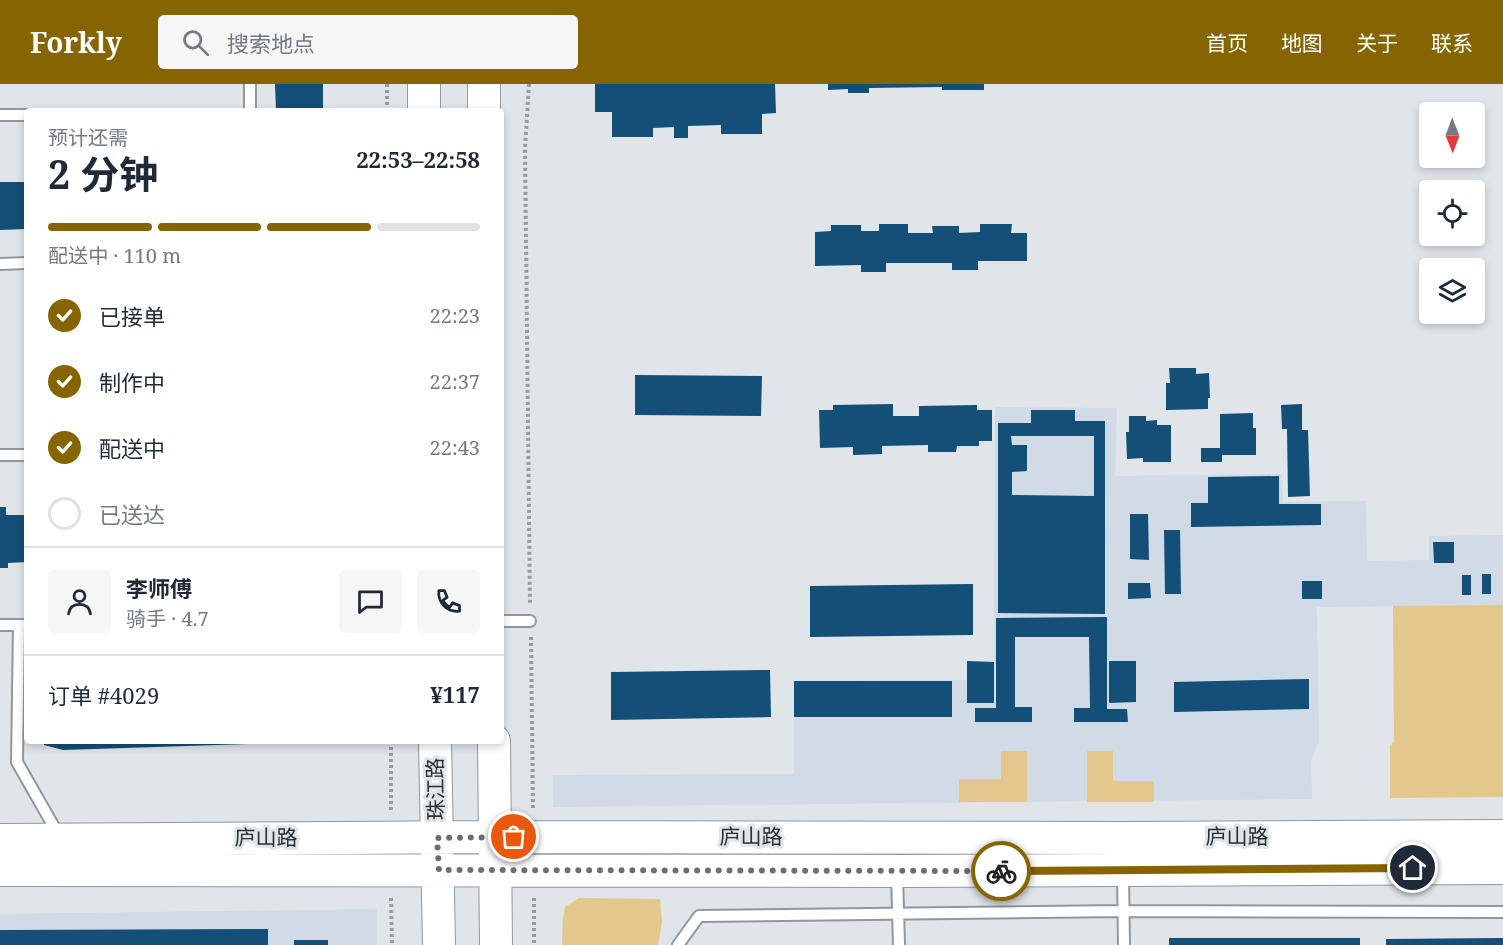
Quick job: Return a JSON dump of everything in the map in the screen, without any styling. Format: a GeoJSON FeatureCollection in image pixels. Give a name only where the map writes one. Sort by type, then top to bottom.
{"type":"FeatureCollection","features":[{"type":"Feature","properties":{"kind":"street"},"geometry":{"type":"LineString","coordinates":[[424,84],[424,108]]}},
{"type":"Feature","properties":{"kind":"street"},"geometry":{"type":"LineString","coordinates":[[484,84],[484,108]]}},
{"type":"Feature","properties":{"kind":"street","name":"珠江路"},"geometry":{"type":"LineString","coordinates":[[435,744],[439,945]]}},
{"type":"Feature","properties":{"kind":"street"},"geometry":{"type":"LineString","coordinates":[[494,744],[496,945]]}},
{"type":"Feature","properties":{"kind":"street","name":"庐山路"},"geometry":{"type":"LineString","coordinates":[[1122,854],[1503,836]]}},
{"type":"Feature","properties":{"kind":"street","name":"庐山路"},"geometry":{"type":"LineString","coordinates":[[0,840],[533,837],[897,854]]}},
{"type":"Feature","properties":{"kind":"street","name":"庐山路"},"geometry":{"type":"LineString","coordinates":[[0,870],[533,870],[897,854],[1122,854],[1503,868]]}},
{"type":"Feature","properties":{"kind":"lane"},"geometry":{"type":"LineString","coordinates":[[250,84],[250,108]]}},
{"type":"Feature","properties":{"kind":"lane"},"geometry":{"type":"LineString","coordinates":[[0,115],[24,115]]}},
{"type":"Feature","properties":{"kind":"lane"},"geometry":{"type":"LineString","coordinates":[[0,264],[24,264]]}},
{"type":"Feature","properties":{"kind":"lane"},"geometry":{"type":"LineString","coordinates":[[0,455],[24,455]]}},
{"type":"Feature","properties":{"kind":"lane"},"geometry":{"type":"LineString","coordinates":[[504,621],[530,621]]}},
{"type":"Feature","properties":{"kind":"lane"},"geometry":{"type":"LineString","coordinates":[[0,625],[23,625],[17,762],[61,840]]}},
{"type":"Feature","properties":{"kind":"lane"},"geometry":{"type":"LineString","coordinates":[[897,854],[899,945]]}},
{"type":"Feature","properties":{"kind":"lane"},"geometry":{"type":"LineString","coordinates":[[1122,854],[1124,945]]}},
{"type":"Feature","properties":{"kind":"lane"},"geometry":{"type":"LineString","coordinates":[[678,945],[699,916],[1124,911],[1503,912]]}},
{"type":"Feature","properties":{"kind":"path"},"geometry":{"type":"LineString","coordinates":[[387,84],[387,108]]}},
{"type":"Feature","properties":{"kind":"path"},"geometry":{"type":"LineString","coordinates":[[529,84],[525,149],[533,837]]}},
{"type":"Feature","properties":{"kind":"path"},"geometry":{"type":"LineString","coordinates":[[533,870],[534,945]]}},
{"type":"Feature","properties":{"kind":"shaded area"},"geometry":{"type":"Polygon","coordinates":[[[995,407],[1117,408],[1115,476],[1282,474],[1283,502],[1366,501],[1367,561],[1429,560],[1429,536],[1503,535],[1503,605],[1317,607],[1319,742],[1311,760],[1312,799],[553,807],[553,775],[794,774],[794,681],[967,680],[967,661],[994,662],[995,407]]]}},
{"type":"Feature","properties":{"kind":"shaded area"},"geometry":{"type":"Polygon","coordinates":[[[1503,605],[1503,797],[1390,798],[1390,746],[1394,741],[1393,606],[1503,605]]]}},
{"type":"Feature","properties":{"kind":"shaded area"},"geometry":{"type":"Polygon","coordinates":[[[1001,751],[1027,751],[1027,802],[959,802],[959,779],[1001,779],[1001,751]]]}},
{"type":"Feature","properties":{"kind":"shaded area"},"geometry":{"type":"Polygon","coordinates":[[[1087,751],[1113,751],[1113,781],[1154,781],[1154,802],[1087,802],[1087,751]]]}},
{"type":"Feature","properties":{"kind":"shaded area"},"geometry":{"type":"Polygon","coordinates":[[[579,898],[660,899],[662,922],[658,945],[562,945],[565,907],[579,898]]]}},
{"type":"Feature","properties":{"kind":"shaded area"},"geometry":{"type":"Polygon","coordinates":[[[377,909],[377,945],[0,945],[0,914],[377,909]]]}},
{"type":"Feature","properties":{"kind":"building"},"geometry":{"type":"Polygon","coordinates":[[[275,84],[323,84],[323,108],[276,108],[275,84]]]}},
{"type":"Feature","properties":{"kind":"building"},"geometry":{"type":"Polygon","coordinates":[[[595,84],[775,84],[776,113],[762,114],[762,134],[721,134],[721,125],[688,126],[688,138],[674,138],[674,127],[653,128],[653,137],[612,137],[612,112],[595,112],[595,84]]]}},
{"type":"Feature","properties":{"kind":"building"},"geometry":{"type":"Polygon","coordinates":[[[828,84],[984,84],[984,90],[942,90],[942,87],[869,88],[869,93],[848,93],[848,89],[828,90],[828,84]]]}},
{"type":"Feature","properties":{"kind":"building"},"geometry":{"type":"Polygon","coordinates":[[[0,182],[24,182],[24,229],[0,230],[0,182]]]}},
{"type":"Feature","properties":{"kind":"building"},"geometry":{"type":"Polygon","coordinates":[[[879,224],[908,224],[908,233],[933,233],[932,226],[959,226],[959,233],[980,232],[980,224],[1012,224],[1011,233],[1027,233],[1027,261],[978,261],[978,270],[952,270],[952,263],[886,263],[886,272],[861,272],[861,265],[815,266],[815,232],[831,231],[831,225],[861,225],[861,231],[879,231],[879,224]]]}},
{"type":"Feature","properties":{"kind":"building"},"geometry":{"type":"Polygon","coordinates":[[[1169,368],[1196,368],[1196,374],[1209,373],[1208,409],[1166,410],[1166,383],[1170,383],[1169,368]]]}},
{"type":"Feature","properties":{"kind":"building"},"geometry":{"type":"Polygon","coordinates":[[[635,375],[762,376],[761,416],[635,415],[635,375]]]}},
{"type":"Feature","properties":{"kind":"building"},"geometry":{"type":"Polygon","coordinates":[[[893,404],[893,416],[919,416],[919,406],[977,405],[977,410],[992,410],[992,441],[979,441],[979,446],[957,446],[956,452],[928,452],[928,445],[882,446],[882,454],[853,455],[853,447],[820,448],[819,410],[833,410],[833,405],[893,404]]]}},
{"type":"Feature","properties":{"kind":"building"},"geometry":{"type":"Polygon","coordinates":[[[1302,404],[1302,430],[1308,430],[1310,496],[1288,497],[1287,429],[1282,429],[1281,405],[1302,404]]]}},
{"type":"Feature","properties":{"kind":"building"},"geometry":{"type":"Polygon","coordinates":[[[1031,410],[1075,410],[1075,421],[1105,421],[1105,614],[998,613],[998,423],[1031,423],[1031,410]],[[1011,436],[1012,445],[1027,445],[1027,471],[1012,472],[1012,495],[1094,496],[1094,436],[1011,436]]]}},
{"type":"Feature","properties":{"kind":"building"},"geometry":{"type":"Polygon","coordinates":[[[1253,413],[1253,428],[1256,428],[1256,455],[1222,455],[1222,462],[1201,462],[1201,448],[1220,448],[1220,414],[1253,413]]]}},
{"type":"Feature","properties":{"kind":"building"},"geometry":{"type":"Polygon","coordinates":[[[1129,416],[1146,416],[1146,421],[1157,420],[1157,425],[1171,425],[1171,462],[1143,462],[1143,458],[1127,459],[1126,432],[1129,432],[1129,416]]]}},
{"type":"Feature","properties":{"kind":"building"},"geometry":{"type":"Polygon","coordinates":[[[1279,476],[1279,504],[1321,504],[1321,525],[1191,527],[1191,503],[1208,503],[1208,477],[1279,476]]]}},
{"type":"Feature","properties":{"kind":"building"},"geometry":{"type":"Polygon","coordinates":[[[0,507],[6,507],[6,515],[24,515],[24,562],[8,563],[8,568],[0,568],[0,507]]]}},
{"type":"Feature","properties":{"kind":"building"},"geometry":{"type":"Polygon","coordinates":[[[1130,514],[1148,514],[1149,560],[1130,559],[1130,514]]]}},
{"type":"Feature","properties":{"kind":"building"},"geometry":{"type":"Polygon","coordinates":[[[1164,530],[1180,530],[1181,594],[1165,594],[1164,530]]]}},
{"type":"Feature","properties":{"kind":"building"},"geometry":{"type":"Polygon","coordinates":[[[1433,542],[1454,542],[1454,563],[1434,563],[1433,542]]]}},
{"type":"Feature","properties":{"kind":"building"},"geometry":{"type":"Polygon","coordinates":[[[1482,574],[1491,574],[1491,594],[1482,594],[1482,574]]]}},
{"type":"Feature","properties":{"kind":"building"},"geometry":{"type":"Polygon","coordinates":[[[1462,575],[1471,575],[1471,595],[1462,595],[1462,575]]]}},
{"type":"Feature","properties":{"kind":"building"},"geometry":{"type":"Polygon","coordinates":[[[1302,581],[1322,581],[1322,599],[1302,599],[1302,581]]]}},
{"type":"Feature","properties":{"kind":"building"},"geometry":{"type":"Polygon","coordinates":[[[1128,583],[1150,583],[1151,598],[1128,599],[1128,583]]]}},
{"type":"Feature","properties":{"kind":"building"},"geometry":{"type":"Polygon","coordinates":[[[973,584],[973,635],[810,637],[810,586],[973,584]]]}},
{"type":"Feature","properties":{"kind":"building"},"geometry":{"type":"Polygon","coordinates":[[[1107,617],[1107,709],[1127,709],[1128,722],[1074,722],[1074,708],[1090,708],[1089,637],[1015,637],[1015,707],[1032,707],[1032,722],[975,722],[975,708],[996,708],[996,618],[1107,617]]]}},
{"type":"Feature","properties":{"kind":"building"},"geometry":{"type":"Polygon","coordinates":[[[967,661],[994,662],[994,703],[967,703],[967,661]]]}},
{"type":"Feature","properties":{"kind":"building"},"geometry":{"type":"Polygon","coordinates":[[[1109,661],[1136,661],[1136,702],[1109,703],[1109,661]]]}},
{"type":"Feature","properties":{"kind":"building"},"geometry":{"type":"Polygon","coordinates":[[[770,670],[771,717],[611,720],[611,672],[770,670]]]}},
{"type":"Feature","properties":{"kind":"building"},"geometry":{"type":"Polygon","coordinates":[[[1309,679],[1309,709],[1174,712],[1174,682],[1309,679]]]}},
{"type":"Feature","properties":{"kind":"building"},"geometry":{"type":"Polygon","coordinates":[[[794,681],[952,681],[952,717],[794,717],[794,681]]]}},
{"type":"Feature","properties":{"kind":"building"},"geometry":{"type":"Polygon","coordinates":[[[44,744],[247,744],[63,750],[44,744]]]}},
{"type":"Feature","properties":{"kind":"building"},"geometry":{"type":"Polygon","coordinates":[[[268,929],[268,945],[0,945],[0,930],[268,929]]]}},
{"type":"Feature","properties":{"kind":"building"},"geometry":{"type":"Polygon","coordinates":[[[1169,938],[1360,938],[1360,945],[1169,945],[1169,938]]]}},
{"type":"Feature","properties":{"kind":"building"},"geometry":{"type":"Polygon","coordinates":[[[1503,938],[1503,945],[1386,945],[1386,939],[1503,938]]]}},
{"type":"Feature","properties":{"kind":"building"},"geometry":{"type":"Polygon","coordinates":[[[294,940],[328,940],[328,945],[294,945],[294,940]]]}},
{"type":"Feature","properties":{"kind":"way so far"},"geometry":{"type":"LineString","coordinates":[[514,837],[437,838],[439,870],[1001,871]]}},
{"type":"Feature","properties":{"kind":"route"},"geometry":{"type":"LineString","coordinates":[[1001,871],[1413,868]]}}]}
